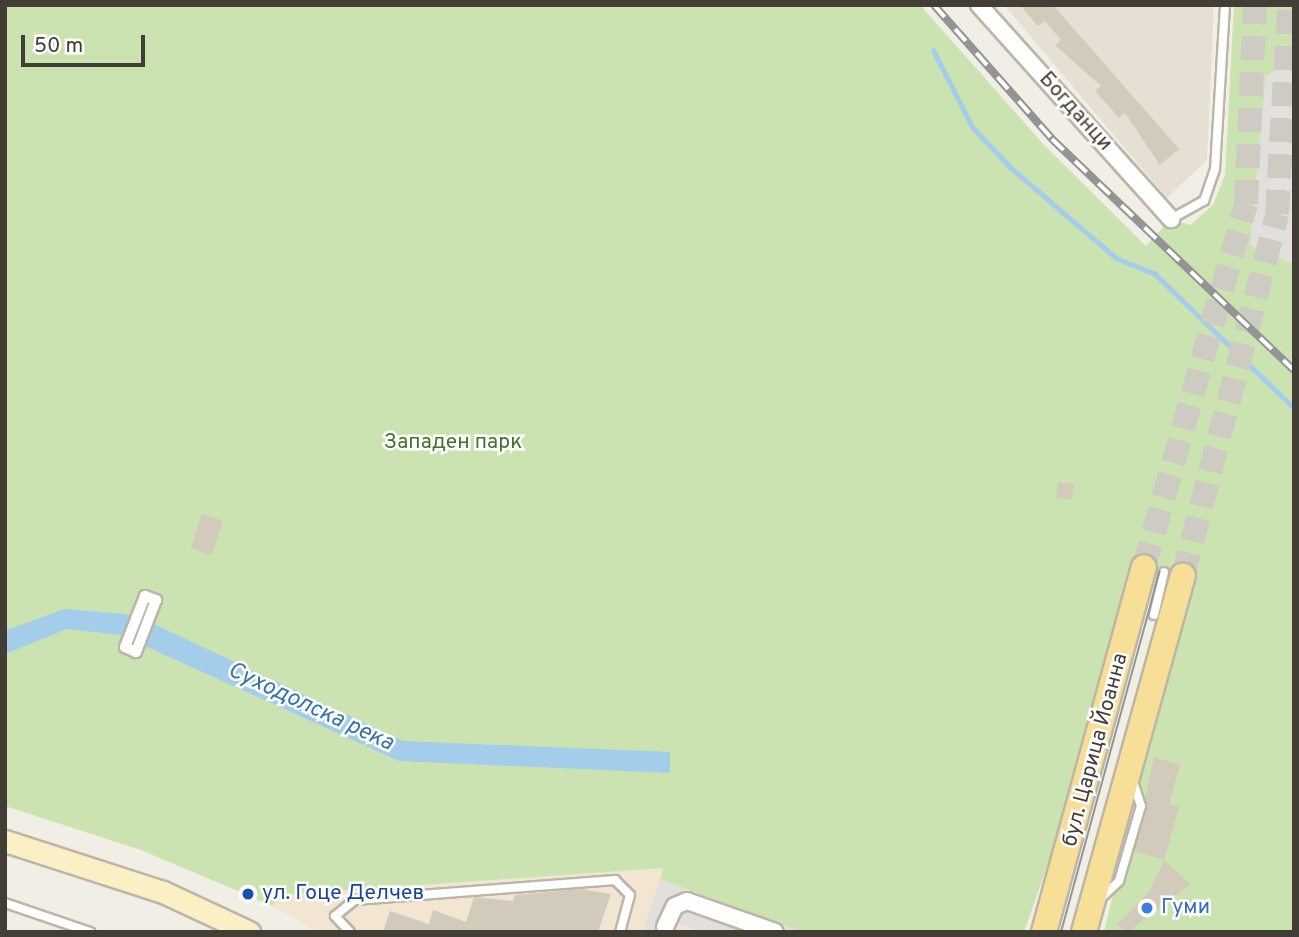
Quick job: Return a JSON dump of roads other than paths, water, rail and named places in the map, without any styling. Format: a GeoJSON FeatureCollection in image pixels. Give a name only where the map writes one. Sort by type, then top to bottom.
{"type":"FeatureCollection","features":[{"type":"Feature","properties":{"kind":"main road","name":"бул. Царица Йоанна"},"geometry":{"type":"LineString","coordinates":[[1091,921],[1130,774],[1164,572]]}},
{"type":"Feature","properties":{"kind":"main road","name":"бул. Царица Йоанна"},"geometry":{"type":"LineString","coordinates":[[1044,932],[1164,572]]}},
{"type":"Feature","properties":{"kind":"main road"},"geometry":{"type":"LineString","coordinates":[[5,841],[163,891],[249,932]]}},
{"type":"Feature","properties":{"kind":"street","name":"Богданци"},"geometry":{"type":"LineString","coordinates":[[979,5],[1171,219]]}},
{"type":"Feature","properties":{"kind":"street"},"geometry":{"type":"LineString","coordinates":[[145,596],[156,600],[136,652],[125,648],[145,596]]}},
{"type":"Feature","properties":{"kind":"street"},"geometry":{"type":"LineString","coordinates":[[665,927],[675,905],[687,901],[775,932]]}},
{"type":"Feature","properties":{"kind":"lane"},"geometry":{"type":"LineString","coordinates":[[1171,219],[1204,201],[1215,169],[1225,5]]}},
{"type":"Feature","properties":{"kind":"lane"},"geometry":{"type":"LineString","coordinates":[[1154,615],[1164,572]]}},
{"type":"Feature","properties":{"kind":"lane"},"geometry":{"type":"LineString","coordinates":[[350,932],[335,916],[355,900],[615,880],[631,894],[620,932]]}},
{"type":"Feature","properties":{"kind":"lane"},"geometry":{"type":"LineString","coordinates":[[5,903],[90,932]]}},
{"type":"Feature","properties":{"kind":"water","name":"Суходолска река"},"geometry":{"type":"Polygon","coordinates":[[[64,609],[127,614],[158,626],[403,741],[670,752],[670,773],[399,761],[121,635],[67,629],[5,654],[5,631],[64,609]]]}},
{"type":"Feature","properties":{"kind":"waterway"},"geometry":{"type":"LineString","coordinates":[[933,50],[972,127],[1011,168],[1116,258],[1155,274],[1294,408]]}},
{"type":"Feature","properties":{"kind":"tunnel"},"geometry":{"type":"LineString","coordinates":[[1144,567],[1246,204],[1255,5]]}},
{"type":"Feature","properties":{"kind":"tunnel"},"geometry":{"type":"LineString","coordinates":[[1183,576],[1277,214],[1289,5]]}},
{"type":"Feature","properties":{"kind":"tram line"},"geometry":{"type":"LineString","coordinates":[[1061,932],[1160,571]]}},
{"type":"Feature","properties":{"kind":"railway"},"geometry":{"type":"LineString","coordinates":[[934,5],[1052,139],[1294,370]]}},
{"type":"Feature","properties":{"kind":"place","name":"ул. Гоце Делчев"},"geometry":{"type":"Point","coordinates":[248,894]}},
{"type":"Feature","properties":{"kind":"place","name":"Гуми"},"geometry":{"type":"Point","coordinates":[1147,908]}},
{"type":"Feature","properties":{"kind":"park label","name":"Западен парк"},"geometry":{"type":"Point","coordinates":[453,443]}}]}
